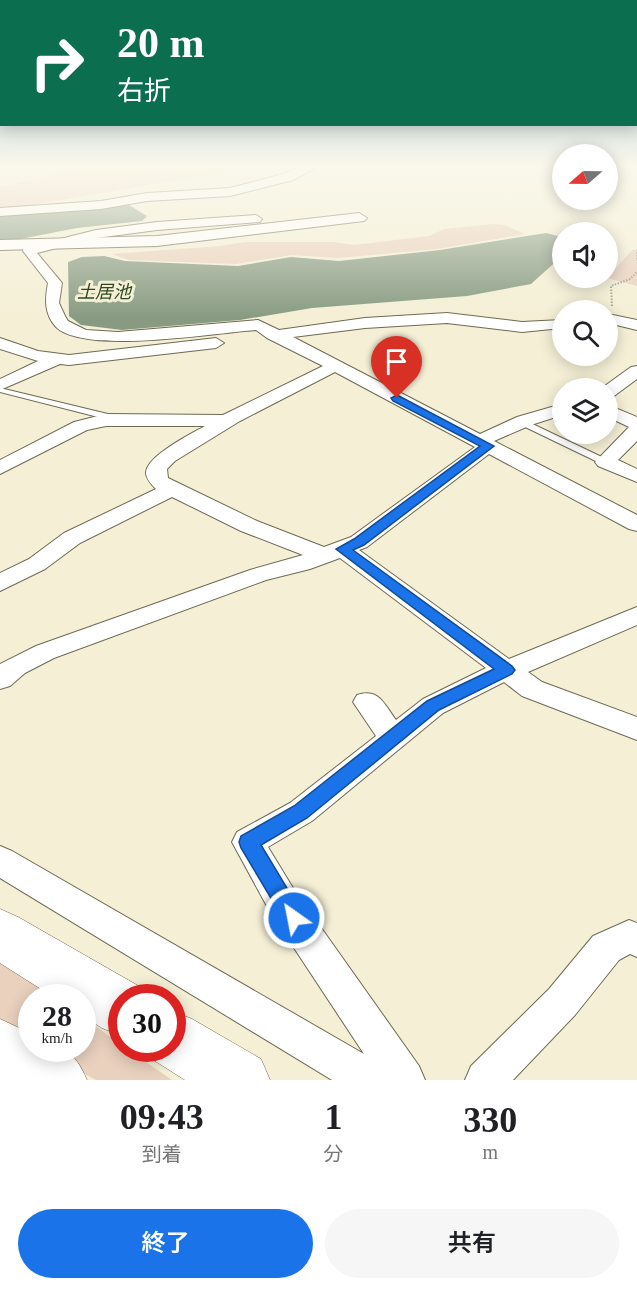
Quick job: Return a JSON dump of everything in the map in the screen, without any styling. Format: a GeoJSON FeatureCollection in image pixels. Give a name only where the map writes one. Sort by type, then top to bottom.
{"type":"FeatureCollection","features":[{"type":"Feature","properties":{"kind":"highway"},"geometry":{"type":"LineString","coordinates":[[0,934],[108,1000]]}},
{"type":"Feature","properties":{"kind":"highway"},"geometry":{"type":"LineString","coordinates":[[186,1047],[240,1080]]}},
{"type":"Feature","properties":{"kind":"highway"},"geometry":{"type":"LineString","coordinates":[[0,1048],[57,1080]]}},
{"type":"Feature","properties":{"kind":"street"},"geometry":{"type":"LineString","coordinates":[[0,246],[29,251],[173,216]]}},
{"type":"Feature","properties":{"kind":"street"},"geometry":{"type":"LineString","coordinates":[[96,234],[359,218]]}},
{"type":"Feature","properties":{"kind":"street"},"geometry":{"type":"LineString","coordinates":[[0,246],[136,243],[256,219]]}},
{"type":"Feature","properties":{"kind":"street"},"geometry":{"type":"LineString","coordinates":[[29,251],[55,283],[52,303],[62,324],[71,331],[83,335],[118,337],[258,326],[635,520]]}},
{"type":"Feature","properties":{"kind":"street"},"geometry":{"type":"LineString","coordinates":[[0,343],[35,357],[55,360],[110,357],[365,323],[447,318],[522,327],[552,325]]}},
{"type":"Feature","properties":{"kind":"street"},"geometry":{"type":"LineString","coordinates":[[630,324],[627,329],[637,344]]}},
{"type":"Feature","properties":{"kind":"street"},"geometry":{"type":"LineString","coordinates":[[0,385],[55,360]]}},
{"type":"Feature","properties":{"kind":"street"},"geometry":{"type":"LineString","coordinates":[[335,366],[226,421],[159,464],[155,471],[157,478],[172,489],[249,526],[334,553],[532,689],[637,729]]}},
{"type":"Feature","properties":{"kind":"street"},"geometry":{"type":"LineString","coordinates":[[618,385],[637,371]]}},
{"type":"Feature","properties":{"kind":"street"},"geometry":{"type":"LineString","coordinates":[[0,680],[16,666],[45,652],[258,575],[334,553],[359,542],[484,444],[522,422],[552,412]]}},
{"type":"Feature","properties":{"kind":"street"},"geometry":{"type":"LineString","coordinates":[[618,415],[637,424]]}},
{"type":"Feature","properties":{"kind":"street"},"geometry":{"type":"LineString","coordinates":[[0,468],[81,426],[112,420],[226,421]]}},
{"type":"Feature","properties":{"kind":"street"},"geometry":{"type":"LineString","coordinates":[[637,430],[605,462],[637,476]]}},
{"type":"Feature","properties":{"kind":"street"},"geometry":{"type":"LineString","coordinates":[[0,584],[37,564],[72,538],[172,489]]}},
{"type":"Feature","properties":{"kind":"street"},"geometry":{"type":"LineString","coordinates":[[405,1080],[281,899],[248,842],[301,812],[433,706],[507,670],[637,615]]}},
{"type":"Feature","properties":{"kind":"street"},"geometry":{"type":"LineString","coordinates":[[367,702],[393,738]]}},
{"type":"Feature","properties":{"kind":"street"},"geometry":{"type":"LineString","coordinates":[[0,861],[370,1080]]}},
{"type":"Feature","properties":{"kind":"street"},"geometry":{"type":"LineString","coordinates":[[485,1080],[562,1002],[606,948],[629,937],[637,940]]}},
{"type":"Feature","properties":{"kind":"lane"},"geometry":{"type":"LineString","coordinates":[[0,390],[109,417],[112,420]]}},
{"type":"Feature","properties":{"kind":"lane"},"geometry":{"type":"LineString","coordinates":[[522,422],[605,462]]}},
{"type":"Feature","properties":{"kind":"path"},"geometry":{"type":"LineString","coordinates":[[637,252],[637,261]]}},
{"type":"Feature","properties":{"kind":"path"},"geometry":{"type":"LineString","coordinates":[[630,324],[612,309],[611,286],[630,279],[637,272]]}},
{"type":"Feature","properties":{"kind":"shaded area"},"geometry":{"type":"Polygon","coordinates":[[[504,225],[525,234],[437,249],[338,258],[292,255],[236,264],[129,260],[112,254],[245,242],[334,242],[354,245],[429,236],[444,229],[504,225]]]}},
{"type":"Feature","properties":{"kind":"shaded area"},"geometry":{"type":"Polygon","coordinates":[[[637,249],[637,286],[618,281],[618,266],[632,250],[637,249]]]}},
{"type":"Feature","properties":{"kind":"shaded area"},"geometry":{"type":"Polygon","coordinates":[[[0,961],[34,984],[18,984],[18,1036],[0,1026],[0,961]]]}},
{"type":"Feature","properties":{"kind":"shaded area"},"geometry":{"type":"Polygon","coordinates":[[[96,1027],[108,1035],[108,1062],[146,1062],[172,1080],[96,1080],[62,1062],[96,1062],[96,1027]]]}},
{"type":"Feature","properties":{"kind":"water"},"geometry":{"type":"Polygon","coordinates":[[[0,216],[147,216],[142,221],[77,228],[15,240],[0,240],[0,216]]]}},
{"type":"Feature","properties":{"kind":"water","name":"土居池"},"geometry":{"type":"Polygon","coordinates":[[[546,233],[552,234],[552,265],[531,284],[467,296],[312,308],[240,320],[122,330],[81,325],[69,316],[68,262],[82,257],[104,256],[125,261],[238,266],[291,257],[339,261],[440,250],[546,233]]]}},
{"type":"Feature","properties":{"kind":"route"},"geometry":{"type":"LineString","coordinates":[[294,918],[248,842],[301,812],[433,706],[507,670],[343,549],[359,542],[488,446],[397,398]]}}]}
